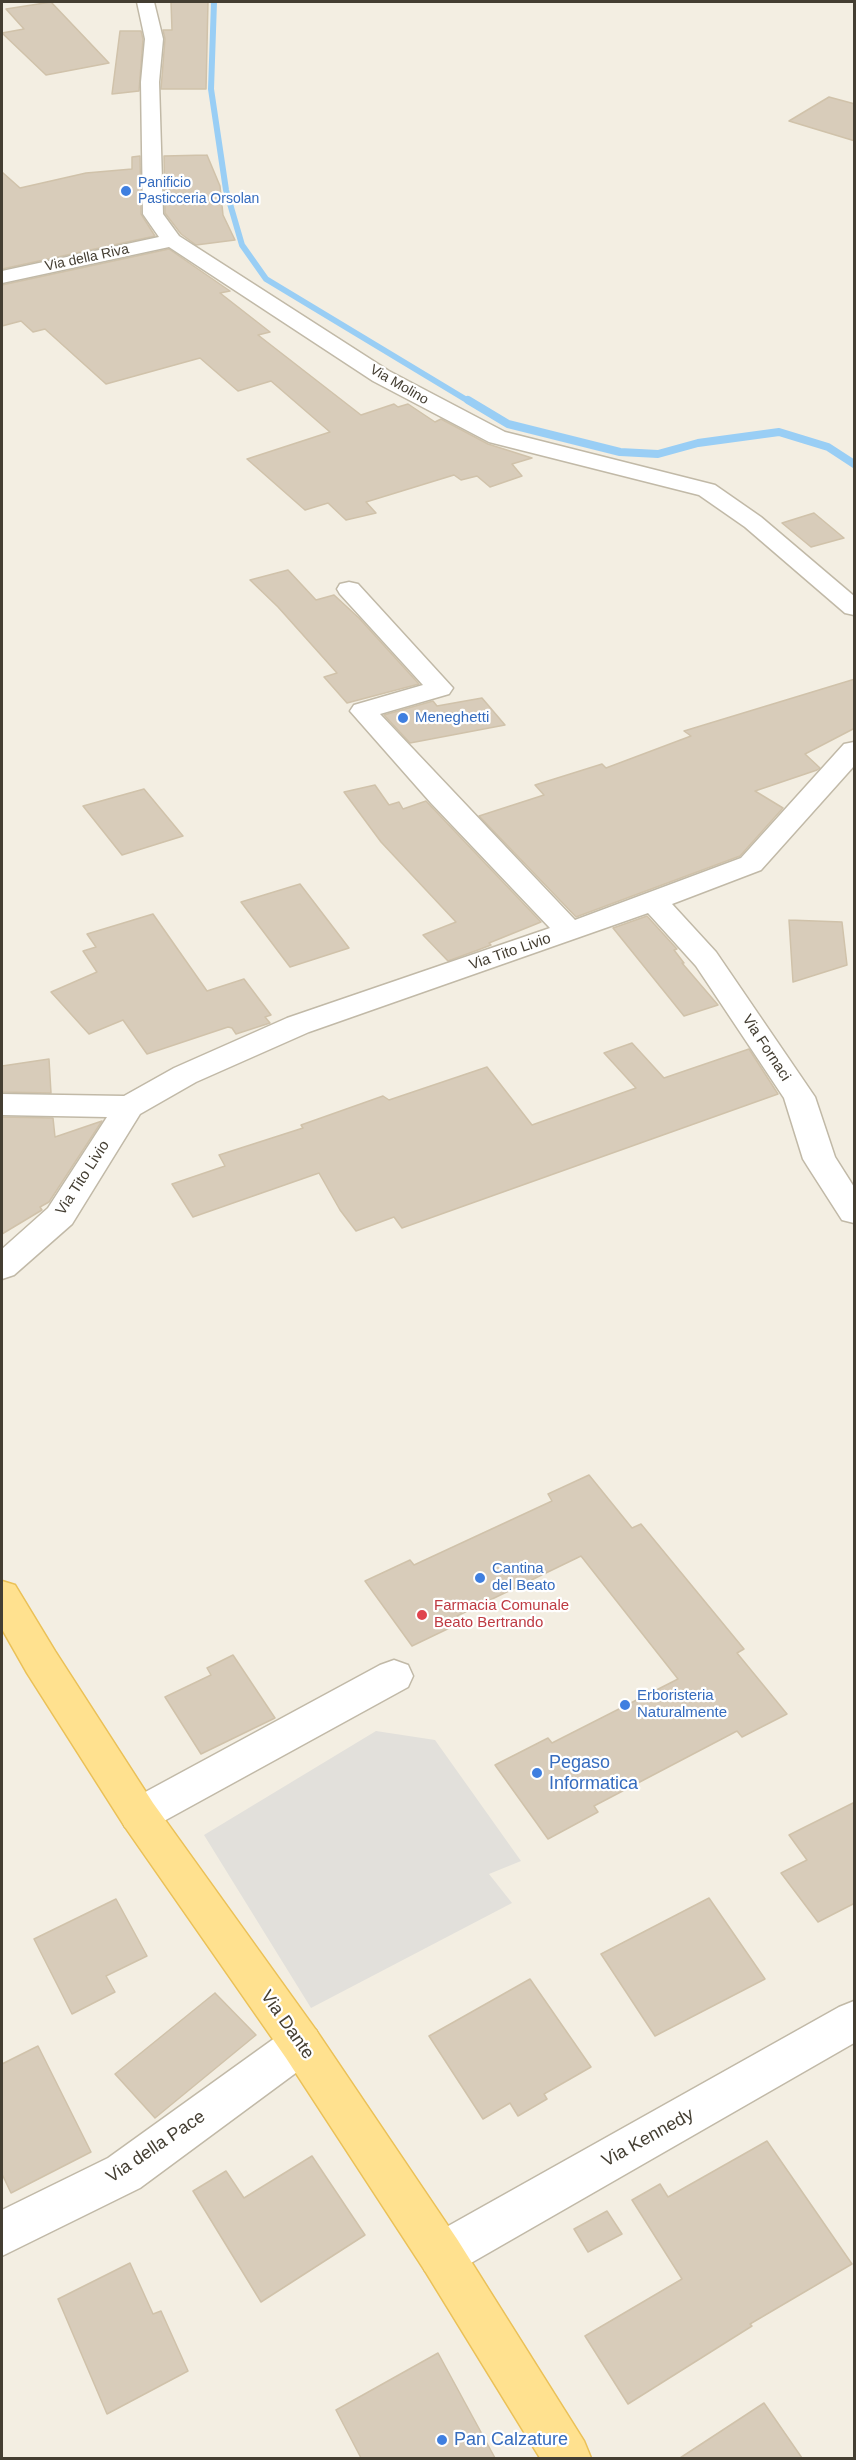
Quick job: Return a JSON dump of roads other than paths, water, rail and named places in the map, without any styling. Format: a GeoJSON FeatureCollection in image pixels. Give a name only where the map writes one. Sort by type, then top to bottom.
{"type":"FeatureCollection","features":[{"type":"Feature","properties":{"kind":"main road","name":"Via Dante"},"geometry":{"type":"LineString","coordinates":[[2,1596],[41,1662],[139,1815],[301,2044],[441,2255],[567,2458]]}},
{"type":"Feature","properties":{"kind":"street","name":"Via Molino"},"geometry":{"type":"LineString","coordinates":[[146,2],[154,39],[150,81],[153,214],[172,240],[381,376],[497,437],[707,490],[753,522],[855,608]]}},
{"type":"Feature","properties":{"kind":"street","name":"Via della Riva"},"geometry":{"type":"LineString","coordinates":[[2,277],[172,240]]}},
{"type":"Feature","properties":{"kind":"street"},"geometry":{"type":"LineString","coordinates":[[349,589],[440,688],[363,711],[441,797],[570,932]]}},
{"type":"Feature","properties":{"kind":"street","name":"Via Tito Livio"},"geometry":{"type":"LineString","coordinates":[[2,1267],[60,1216],[129,1107],[185,1075],[298,1025],[570,932],[751,864],[855,750]]}},
{"type":"Feature","properties":{"kind":"street","name":"Via Fornaci"},"geometry":{"type":"LineString","coordinates":[[652,900],[706,958],[799,1097],[819,1159],[855,1212]]}},
{"type":"Feature","properties":{"kind":"street"},"geometry":{"type":"LineString","coordinates":[[2,1104],[129,1107]]}},
{"type":"Feature","properties":{"kind":"street"},"geometry":{"type":"LineString","coordinates":[[139,1815],[394,1676]]}},
{"type":"Feature","properties":{"kind":"street","name":"Via Kennedy"},"geometry":{"type":"LineString","coordinates":[[441,2255],[855,2021]]}},
{"type":"Feature","properties":{"kind":"street","name":"Via della Pace"},"geometry":{"type":"LineString","coordinates":[[2,2234],[124,2173],[301,2044]]}},
{"type":"Feature","properties":{"kind":"waterway"},"geometry":{"type":"LineString","coordinates":[[214,2],[211,89],[226,190],[242,245],[266,279],[470,402]]}},
{"type":"Feature","properties":{"kind":"waterway"},"geometry":{"type":"LineString","coordinates":[[468,400],[508,424],[620,452],[658,454],[698,443],[779,432],[828,447],[854,464]]}},
{"type":"Feature","properties":{"kind":"place","name":"Panificio Pasticceria Orsolan"},"geometry":{"type":"Point","coordinates":[126,191]}},
{"type":"Feature","properties":{"kind":"place","name":"Meneghetti"},"geometry":{"type":"Point","coordinates":[403,718]}},
{"type":"Feature","properties":{"kind":"place","name":"Cantina del Beato"},"geometry":{"type":"Point","coordinates":[480,1578]}},
{"type":"Feature","properties":{"kind":"place","name":"Farmacia Comunale Beato Bertrando"},"geometry":{"type":"Point","coordinates":[422,1615]}},
{"type":"Feature","properties":{"kind":"place","name":"Erboristeria Naturalmente"},"geometry":{"type":"Point","coordinates":[625,1705]}},
{"type":"Feature","properties":{"kind":"place","name":"Pegaso Informatica"},"geometry":{"type":"Point","coordinates":[537,1773]}},
{"type":"Feature","properties":{"kind":"place","name":"Pan Calzature"},"geometry":{"type":"Point","coordinates":[442,2440]}}]}
